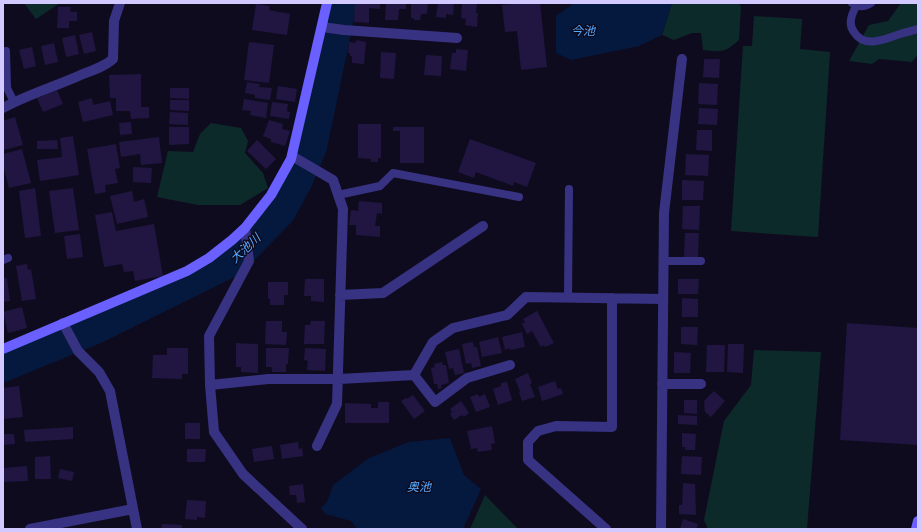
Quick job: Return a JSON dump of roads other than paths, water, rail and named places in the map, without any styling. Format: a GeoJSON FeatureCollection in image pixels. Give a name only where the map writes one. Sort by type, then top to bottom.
{"type":"FeatureCollection","features":[{"type":"Feature","properties":{"kind":"street"},"geometry":{"type":"LineString","coordinates":[[3,108],[14,102],[69,81],[107,64],[113,59],[114,21],[120,3]]}},
{"type":"Feature","properties":{"kind":"street"},"geometry":{"type":"LineString","coordinates":[[3,349],[187,271],[209,258],[232,240],[245,233],[271,195],[292,156],[324,27],[327,3]]}},
{"type":"Feature","properties":{"kind":"street"},"geometry":{"type":"LineString","coordinates":[[324,27],[344,30],[457,38]]}},
{"type":"Feature","properties":{"kind":"street"},"geometry":{"type":"LineString","coordinates":[[661,529],[664,213],[682,59]]}},
{"type":"Feature","properties":{"kind":"street"},"geometry":{"type":"LineString","coordinates":[[292,156],[333,180],[343,209],[339,379],[337,404],[317,446]]}},
{"type":"Feature","properties":{"kind":"street"},"geometry":{"type":"LineString","coordinates":[[340,295],[383,293],[483,226]]}},
{"type":"Feature","properties":{"kind":"street"},"geometry":{"type":"LineString","coordinates":[[245,233],[249,261],[209,336],[210,386],[214,432],[243,474],[302,529]]}},
{"type":"Feature","properties":{"kind":"street"},"geometry":{"type":"LineString","coordinates":[[414,375],[433,342],[453,328],[507,315],[526,297],[662,299]]}},
{"type":"Feature","properties":{"kind":"street"},"geometry":{"type":"LineString","coordinates":[[606,529],[528,460],[528,442],[538,431],[556,426],[612,427],[612,298]]}},
{"type":"Feature","properties":{"kind":"street"},"geometry":{"type":"LineString","coordinates":[[64,322],[78,351],[99,372],[110,391],[137,529]]}},
{"type":"Feature","properties":{"kind":"street"},"geometry":{"type":"LineString","coordinates":[[414,375],[435,402],[467,378],[510,365]]}},
{"type":"Feature","properties":{"kind":"street"},"geometry":{"type":"LineString","coordinates":[[210,386],[268,379],[339,379],[414,375]]}},
{"type":"Feature","properties":{"kind":"street"},"geometry":{"type":"LineString","coordinates":[[662,384],[701,384]]}},
{"type":"Feature","properties":{"kind":"street"},"geometry":{"type":"LineString","coordinates":[[30,529],[133,509]]}},
{"type":"Feature","properties":{"kind":"street"},"geometry":{"type":"LineString","coordinates":[[916,529],[918,521]]}},
{"type":"Feature","properties":{"kind":"lane"},"geometry":{"type":"LineString","coordinates":[[871,3],[864,6],[853,4],[851,28],[856,36],[865,41],[874,42],[886,40],[918,29]]}},
{"type":"Feature","properties":{"kind":"lane"},"geometry":{"type":"LineString","coordinates":[[6,51],[7,88],[14,102]]}},
{"type":"Feature","properties":{"kind":"lane"},"geometry":{"type":"LineString","coordinates":[[338,195],[380,186],[394,173],[519,197]]}},
{"type":"Feature","properties":{"kind":"lane"},"geometry":{"type":"LineString","coordinates":[[568,297],[570,189]]}},
{"type":"Feature","properties":{"kind":"lane"},"geometry":{"type":"LineString","coordinates":[[663,261],[701,261]]}},
{"type":"Feature","properties":{"kind":"water","name":"今池"},"geometry":{"type":"Polygon","coordinates":[[[574,3],[672,3],[662,35],[639,46],[571,60],[556,53],[556,16],[574,3]]]}},
{"type":"Feature","properties":{"kind":"water","name":"奥池"},"geometry":{"type":"Polygon","coordinates":[[[450,438],[464,475],[481,489],[463,529],[357,529],[351,521],[325,514],[321,508],[327,502],[333,485],[369,458],[409,442],[450,438]]]}},
{"type":"Feature","properties":{"kind":"waterway","name":"大池川"},"geometry":{"type":"LineString","coordinates":[[3,368],[98,329],[233,262],[282,212],[299,180],[313,147],[343,3]]}}]}
